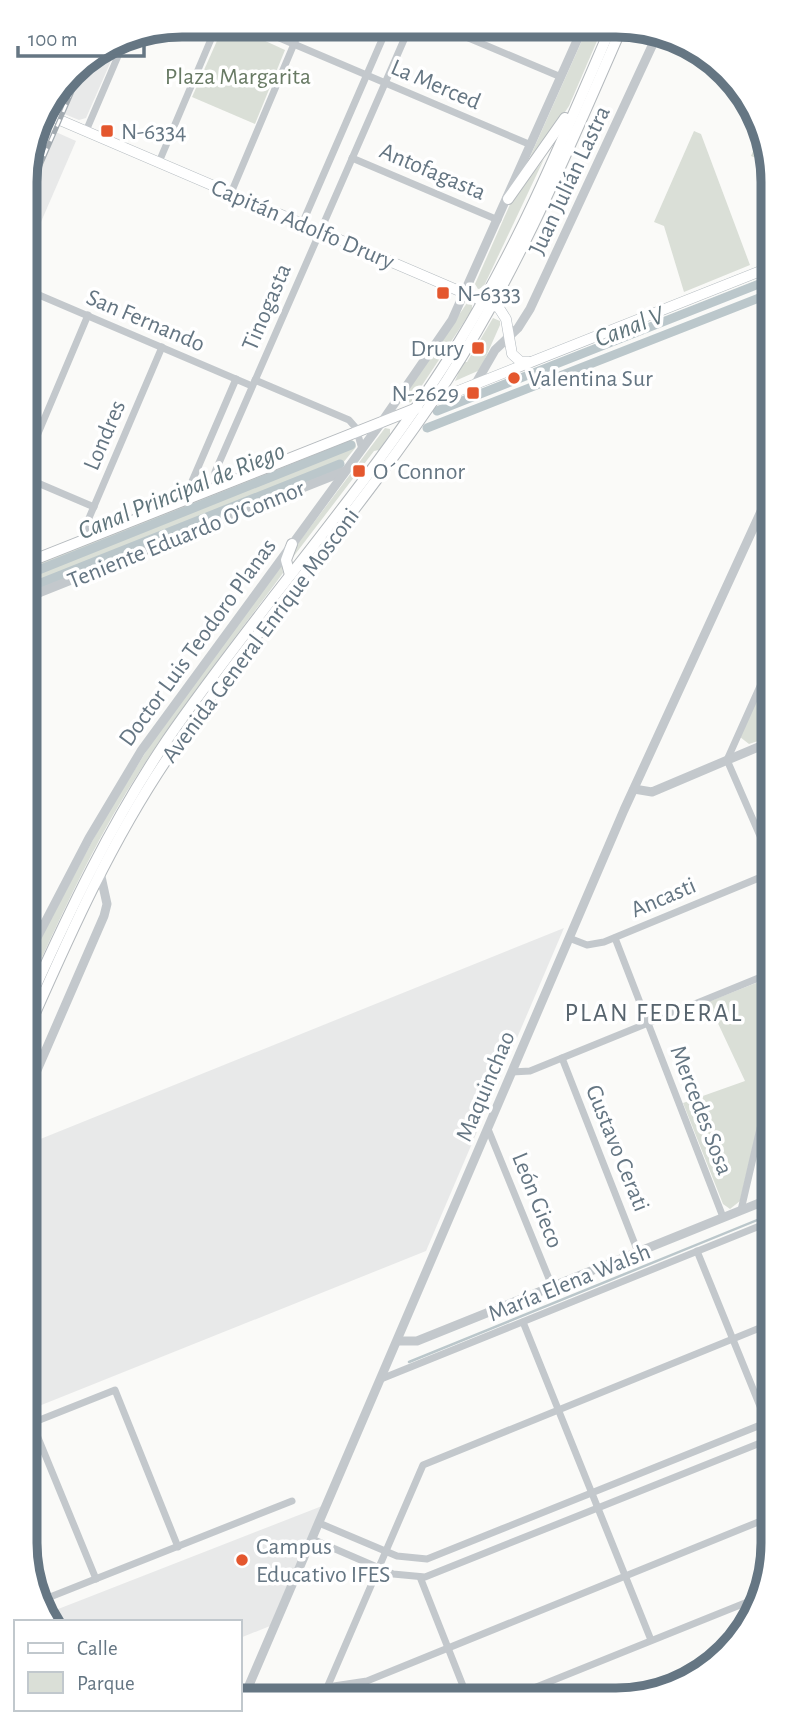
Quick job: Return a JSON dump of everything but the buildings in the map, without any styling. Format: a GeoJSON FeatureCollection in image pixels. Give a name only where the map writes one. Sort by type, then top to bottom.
{"type":"FeatureCollection","features":[{"type":"Feature","properties":{"kind":"main road","name":"Avenida General Enrique Mosconi"},"geometry":{"type":"LineString","coordinates":[[37,983],[78,893],[132,795],[186,713],[415,408],[488,303],[607,37]]}},
{"type":"Feature","properties":{"kind":"main road","name":"Avenida General Enrique Mosconi"},"geometry":{"type":"LineString","coordinates":[[37,1009],[100,872],[184,734],[433,401],[541,211],[618,37]]}},
{"type":"Feature","properties":{"kind":"main road"},"geometry":{"type":"LineString","coordinates":[[508,199],[583,93]]}},
{"type":"Feature","properties":{"kind":"main road","name":"Capitán Adolfo Drury"},"geometry":{"type":"LineString","coordinates":[[53,116],[488,303]]}},
{"type":"Feature","properties":{"kind":"main road","name":"Teniente Eduardo O'Connor"},"geometry":{"type":"LineString","coordinates":[[37,559],[761,271]]}},
{"type":"Feature","properties":{"kind":"main road"},"geometry":{"type":"LineString","coordinates":[[488,303],[504,312],[514,357],[530,362]]}},
{"type":"Feature","properties":{"kind":"main road"},"geometry":{"type":"LineString","coordinates":[[290,575],[286,560],[292,544]]}},
{"type":"Feature","properties":{"kind":"street"},"geometry":{"type":"LineString","coordinates":[[159,162],[212,37]]}},
{"type":"Feature","properties":{"kind":"street","name":"La Merced"},"geometry":{"type":"LineString","coordinates":[[277,37],[531,145]]}},
{"type":"Feature","properties":{"kind":"street"},"geometry":{"type":"LineString","coordinates":[[231,193],[297,37]]}},
{"type":"Feature","properties":{"kind":"street"},"geometry":{"type":"LineString","coordinates":[[302,224],[383,37]]}},
{"type":"Feature","properties":{"kind":"street","name":"Tinogasta"},"geometry":{"type":"LineString","coordinates":[[215,488],[215,472],[405,37]]}},
{"type":"Feature","properties":{"kind":"street"},"geometry":{"type":"LineString","coordinates":[[466,37],[561,78]]}},
{"type":"Feature","properties":{"kind":"street","name":"Doctor Luis Teodoro Planas"},"geometry":{"type":"LineString","coordinates":[[37,938],[89,838],[141,751],[402,394],[452,320],[466,294],[579,37]]}},
{"type":"Feature","properties":{"kind":"street","name":"Juan Julián Lastra"},"geometry":{"type":"LineString","coordinates":[[509,338],[536,298],[654,42]]}},
{"type":"Feature","properties":{"kind":"street"},"geometry":{"type":"LineString","coordinates":[[86,131],[120,51]]}},
{"type":"Feature","properties":{"kind":"street","name":"Antofagasta"},"geometry":{"type":"LineString","coordinates":[[352,158],[498,220]]}},
{"type":"Feature","properties":{"kind":"street","name":"San Fernando"},"geometry":{"type":"LineString","coordinates":[[37,294],[236,379],[254,383],[345,419],[357,432]]}},
{"type":"Feature","properties":{"kind":"street"},"geometry":{"type":"LineString","coordinates":[[37,436],[88,316]]}},
{"type":"Feature","properties":{"kind":"street"},"geometry":{"type":"LineString","coordinates":[[476,383],[495,350],[509,338]]}},
{"type":"Feature","properties":{"kind":"street","name":"Londres"},"geometry":{"type":"LineString","coordinates":[[88,539],[88,523],[94,507],[162,347]]}},
{"type":"Feature","properties":{"kind":"street","name":"Tinogasta"},"geometry":{"type":"LineString","coordinates":[[184,501],[236,379]]}},
{"type":"Feature","properties":{"kind":"street"},"geometry":{"type":"LineString","coordinates":[[402,394],[400,407],[415,408]]}},
{"type":"Feature","properties":{"kind":"street"},"geometry":{"type":"LineString","coordinates":[[357,432],[362,449]]}},
{"type":"Feature","properties":{"kind":"street","name":"Teniente Eduardo O'Connor"},"geometry":{"type":"LineString","coordinates":[[39,593],[346,470]]}},
{"type":"Feature","properties":{"kind":"street"},"geometry":{"type":"LineString","coordinates":[[37,483],[94,507]]}},
{"type":"Feature","properties":{"kind":"street"},"geometry":{"type":"LineString","coordinates":[[310,485],[321,489],[323,502]]}},
{"type":"Feature","properties":{"kind":"street","name":"Maquinchao"},"geometry":{"type":"LineString","coordinates":[[248,1688],[569,938],[761,511]]}},
{"type":"Feature","properties":{"kind":"street"},"geometry":{"type":"LineString","coordinates":[[37,597],[39,593]]}},
{"type":"Feature","properties":{"kind":"street"},"geometry":{"type":"LineString","coordinates":[[761,684],[727,760],[761,837]]}},
{"type":"Feature","properties":{"kind":"street"},"geometry":{"type":"LineString","coordinates":[[634,789],[652,792],[761,746]]}},
{"type":"Feature","properties":{"kind":"street"},"geometry":{"type":"LineString","coordinates":[[37,1070],[104,916],[107,904],[100,872]]}},
{"type":"Feature","properties":{"kind":"street","name":"Ancasti"},"geometry":{"type":"LineString","coordinates":[[569,938],[593,945],[761,877]]}},
{"type":"Feature","properties":{"kind":"street","name":"Mercedes Sosa"},"geometry":{"type":"LineString","coordinates":[[615,938],[723,1217]]}},
{"type":"Feature","properties":{"kind":"street"},"geometry":{"type":"LineString","coordinates":[[512,1072],[528,1072],[761,978]]}},
{"type":"Feature","properties":{"kind":"street","name":"Gustavo Cerati"},"geometry":{"type":"LineString","coordinates":[[562,1058],[638,1252]]}},
{"type":"Feature","properties":{"kind":"street"},"geometry":{"type":"LineString","coordinates":[[741,1210],[761,1127]]}},
{"type":"Feature","properties":{"kind":"street","name":"León Gieco"},"geometry":{"type":"LineString","coordinates":[[488,1129],[552,1286]]}},
{"type":"Feature","properties":{"kind":"street","name":"María Elena Walsh"},"geometry":{"type":"LineString","coordinates":[[398,1341],[417,1341],[761,1202]]}},
{"type":"Feature","properties":{"kind":"street","name":"María Elena Walsh"},"geometry":{"type":"LineString","coordinates":[[381,1379],[761,1225]]}},
{"type":"Feature","properties":{"kind":"street"},"geometry":{"type":"LineString","coordinates":[[697,1251],[761,1401]]}},
{"type":"Feature","properties":{"kind":"street"},"geometry":{"type":"LineString","coordinates":[[523,1322],[652,1640]]}},
{"type":"Feature","properties":{"kind":"street"},"geometry":{"type":"LineString","coordinates":[[327,1687],[423,1465],[761,1328]]}},
{"type":"Feature","properties":{"kind":"street"},"geometry":{"type":"LineString","coordinates":[[37,1421],[115,1390],[178,1547]]}},
{"type":"Feature","properties":{"kind":"street"},"geometry":{"type":"LineString","coordinates":[[319,1523],[385,1552],[409,1559],[427,1559],[761,1425]]}},
{"type":"Feature","properties":{"kind":"street"},"geometry":{"type":"LineString","coordinates":[[37,1435],[96,1579]]}},
{"type":"Feature","properties":{"kind":"street"},"geometry":{"type":"LineString","coordinates":[[312,1539],[378,1568],[399,1575],[420,1577],[441,1572],[761,1443]]}},
{"type":"Feature","properties":{"kind":"street"},"geometry":{"type":"LineString","coordinates":[[48,1598],[292,1501]]}},
{"type":"Feature","properties":{"kind":"street"},"geometry":{"type":"LineString","coordinates":[[327,1687],[363,1682],[761,1521]]}},
{"type":"Feature","properties":{"kind":"street"},"geometry":{"type":"LineString","coordinates":[[420,1577],[464,1688]]}},
{"type":"Feature","properties":{"kind":"street"},"geometry":{"type":"LineString","coordinates":[[534,1688],[749,1601]]}},
{"type":"Feature","properties":{"kind":"shaded area"},"geometry":{"type":"Polygon","coordinates":[[[114,53],[86,118],[79,120],[56,111],[67,93],[86,73],[114,53]]]}},
{"type":"Feature","properties":{"kind":"shaded area"},"geometry":{"type":"Polygon","coordinates":[[[47,128],[76,141],[37,231],[37,172],[44,135],[47,128]]]}},
{"type":"Feature","properties":{"kind":"shaded area"},"geometry":{"type":"Polygon","coordinates":[[[564,928],[426,1251],[37,1407],[37,1140],[564,928]]]}},
{"type":"Feature","properties":{"kind":"shaded area","name":"Campus Educativo IFES"},"geometry":{"type":"Polygon","coordinates":[[[322,1506],[270,1626],[242,1637],[242,1620],[59,1620],[54,1611],[322,1506]]]}},
{"type":"Feature","properties":{"kind":"green space","name":"Plaza Margarita"},"geometry":{"type":"Polygon","coordinates":[[[219,37],[257,37],[285,50],[255,124],[192,97],[219,37]]]}},
{"type":"Feature","properties":{"kind":"green space"},"geometry":{"type":"Polygon","coordinates":[[[584,37],[599,37],[569,106],[521,177],[584,37]]]}},
{"type":"Feature","properties":{"kind":"green space"},"geometry":{"type":"Polygon","coordinates":[[[694,131],[701,134],[750,265],[684,292],[664,226],[654,222],[694,131]]]}},
{"type":"Feature","properties":{"kind":"green space"},"geometry":{"type":"Polygon","coordinates":[[[756,144],[759,159],[751,156],[756,144]]]}},
{"type":"Feature","properties":{"kind":"green space"},"geometry":{"type":"Polygon","coordinates":[[[544,159],[483,288],[478,289],[475,284],[511,202],[544,159]]]}},
{"type":"Feature","properties":{"kind":"green space"},"geometry":{"type":"Polygon","coordinates":[[[467,303],[472,305],[472,310],[411,402],[405,403],[403,397],[467,303]]]}},
{"type":"Feature","properties":{"kind":"green space"},"geometry":{"type":"Polygon","coordinates":[[[493,318],[500,321],[500,325],[480,370],[455,381],[463,362],[467,362],[493,318]]]}},
{"type":"Feature","properties":{"kind":"green space"},"geometry":{"type":"Polygon","coordinates":[[[385,428],[390,429],[390,434],[379,450],[374,451],[290,561],[290,554],[385,428]]]}},
{"type":"Feature","properties":{"kind":"green space"},"geometry":{"type":"Polygon","coordinates":[[[350,439],[355,442],[356,447],[338,469],[37,589],[37,564],[350,439]]]}},
{"type":"Feature","properties":{"kind":"green space"},"geometry":{"type":"Polygon","coordinates":[[[282,565],[283,573],[182,709],[126,793],[86,865],[37,968],[37,945],[104,819],[157,734],[282,565]]]}},
{"type":"Feature","properties":{"kind":"green space"},"geometry":{"type":"Polygon","coordinates":[[[761,689],[761,740],[749,744],[740,737],[761,689]]]}},
{"type":"Feature","properties":{"kind":"green space"},"geometry":{"type":"Polygon","coordinates":[[[761,981],[761,1112],[740,1201],[730,1209],[723,1204],[683,1103],[745,1081],[708,1002],[761,981]]]}},
{"type":"Feature","properties":{"kind":"waterway","name":"Canal Principal de Riego"},"geometry":{"type":"LineString","coordinates":[[437,411],[761,283]]}},
{"type":"Feature","properties":{"kind":"waterway","name":"Canal V"},"geometry":{"type":"LineString","coordinates":[[427,428],[761,297]]}},
{"type":"Feature","properties":{"kind":"waterway","name":"Canal Principal de Riego"},"geometry":{"type":"LineString","coordinates":[[37,571],[351,445]]}},
{"type":"Feature","properties":{"kind":"waterway","name":"Canal V"},"geometry":{"type":"LineString","coordinates":[[37,585],[340,464]]}},
{"type":"Feature","properties":{"kind":"waterway"},"geometry":{"type":"LineString","coordinates":[[409,1362],[761,1218]]}},
{"type":"Feature","properties":{"kind":"railway"},"geometry":{"type":"LineString","coordinates":[[37,172],[75,84]]}},
{"type":"Feature","properties":{"kind":"place","name":"N-6334"},"geometry":{"type":"Point","coordinates":[107,131]}},
{"type":"Feature","properties":{"kind":"place","name":"N-6333"},"geometry":{"type":"Point","coordinates":[443,293]}},
{"type":"Feature","properties":{"kind":"place","name":"Drury"},"geometry":{"type":"Point","coordinates":[478,348]}},
{"type":"Feature","properties":{"kind":"place","name":"Valentina Sur"},"geometry":{"type":"Point","coordinates":[514,378]}},
{"type":"Feature","properties":{"kind":"place","name":"N-2629"},"geometry":{"type":"Point","coordinates":[473,393]}},
{"type":"Feature","properties":{"kind":"place","name":"O´Connor"},"geometry":{"type":"Point","coordinates":[359,471]}},
{"type":"Feature","properties":{"kind":"place","name":"Campus Educativo IFES"},"geometry":{"type":"Point","coordinates":[242,1560]}},
{"type":"Feature","properties":{"kind":"district","name":"PLAN FEDERAL"},"geometry":{"type":"Point","coordinates":[654,1012]}}]}
